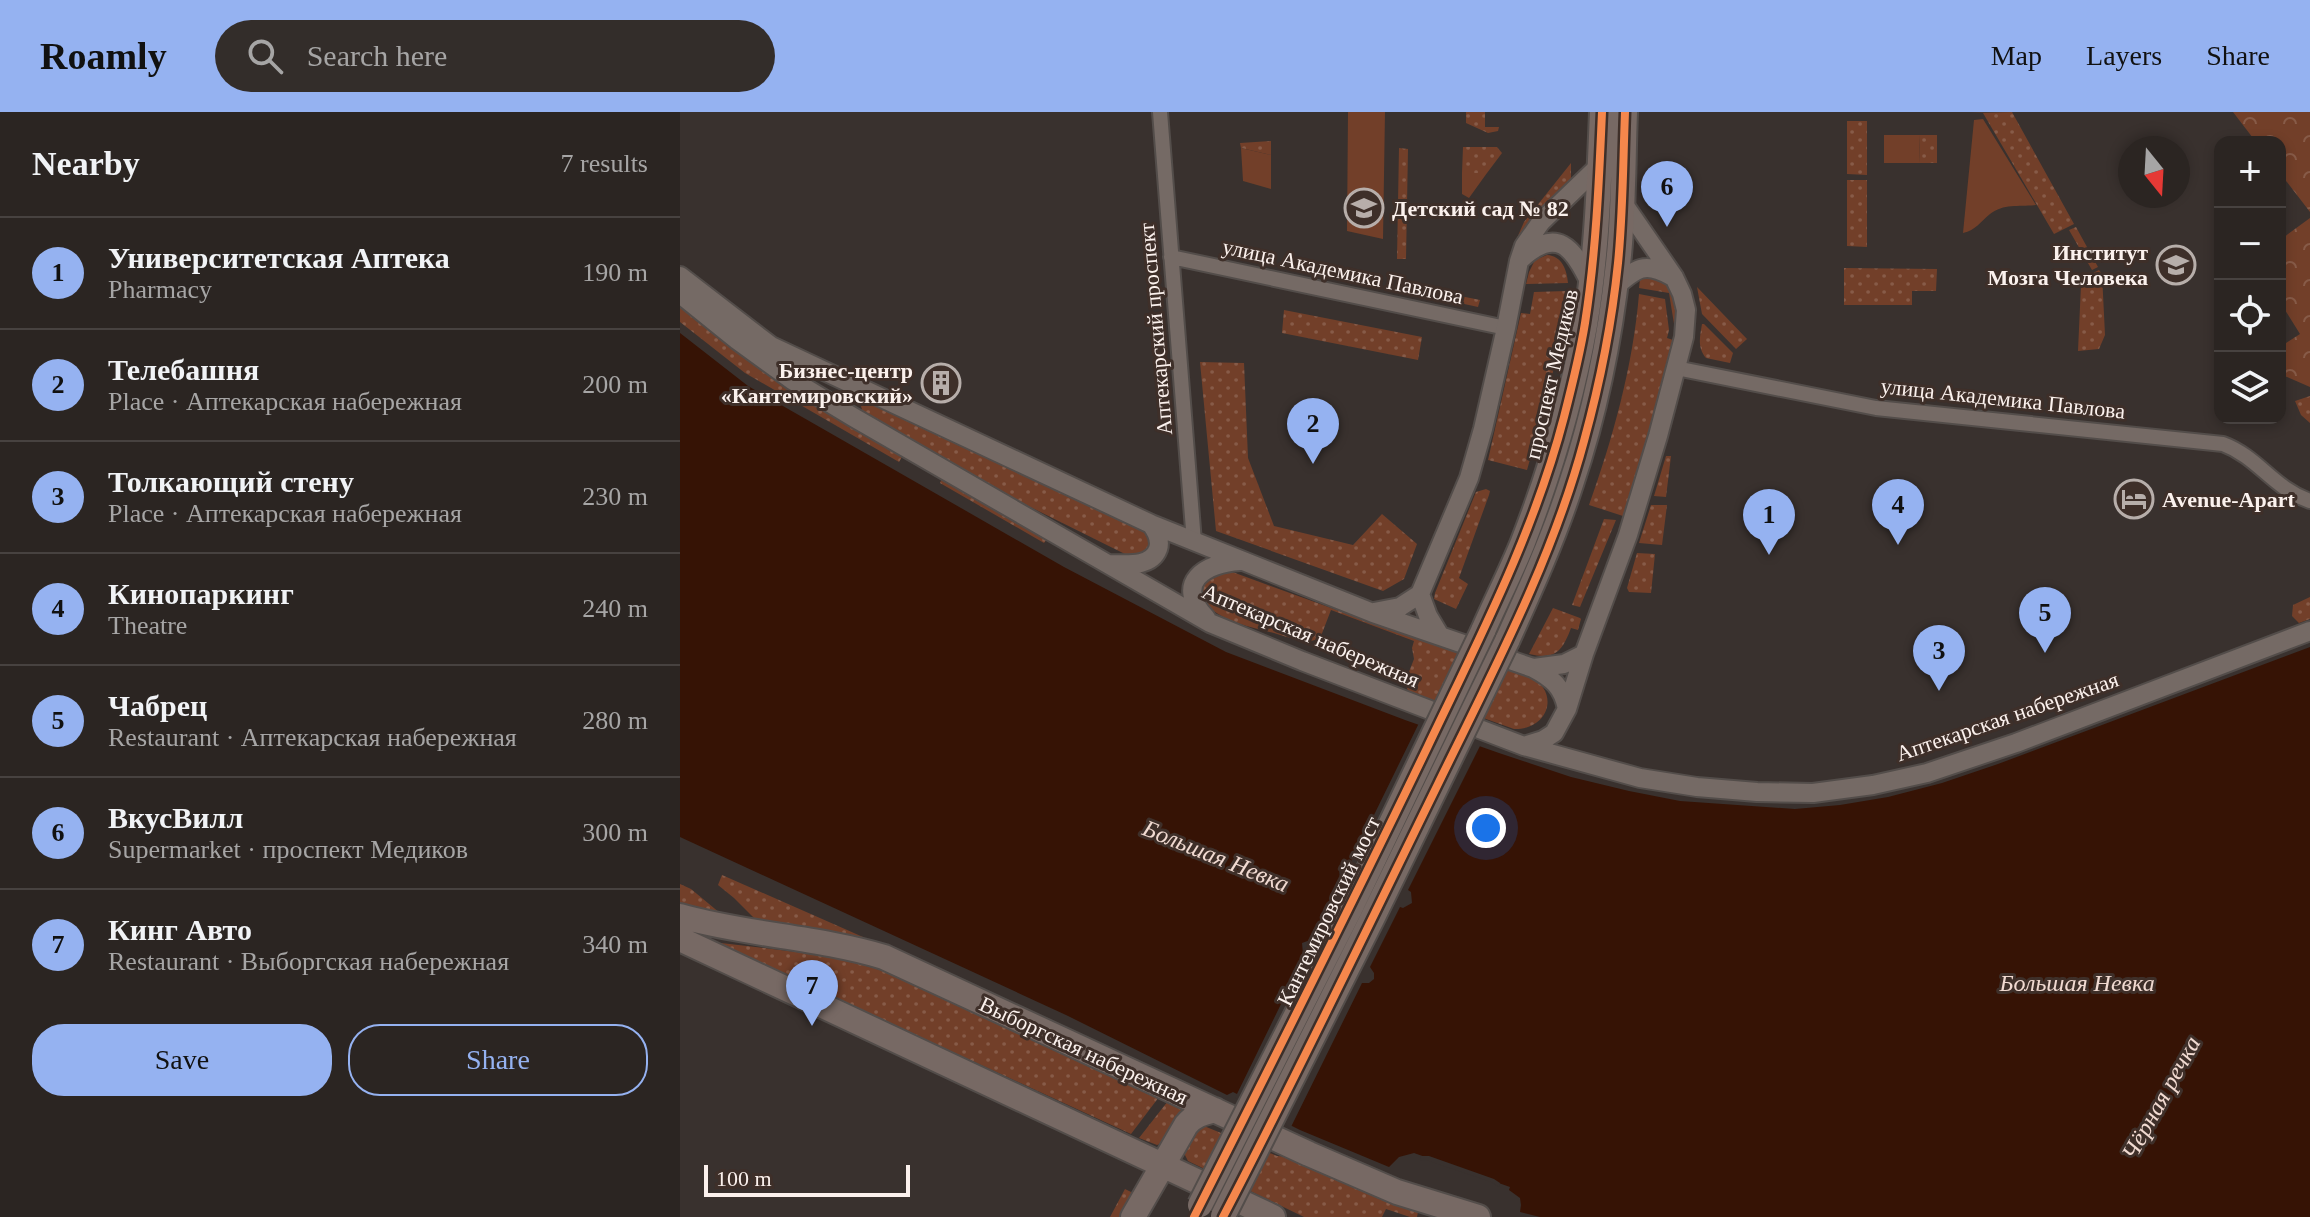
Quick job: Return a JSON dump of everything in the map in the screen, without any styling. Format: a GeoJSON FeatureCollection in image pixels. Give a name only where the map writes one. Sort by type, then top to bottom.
{"type":"FeatureCollection","features":[{"type":"Feature","properties":{"kind":"main road","name":"проспект Медиков"},"geometry":{"type":"LineString","coordinates":[[1483,631],[1522,545],[1552,460],[1582,336],[1590,283],[1602,112]]}},
{"type":"Feature","properties":{"kind":"main road","name":"проспект Медиков"},"geometry":{"type":"LineString","coordinates":[[1507,641],[1555,529],[1585,440],[1606,344],[1618,263],[1625,112]]}},
{"type":"Feature","properties":{"kind":"main road","name":"Кантемировский мост"},"geometry":{"type":"LineString","coordinates":[[1197,1211],[1350,909],[1483,631]]}},
{"type":"Feature","properties":{"kind":"main road","name":"Кантемировский мост"},"geometry":{"type":"LineString","coordinates":[[1223,1217],[1507,641]]}},
{"type":"Feature","properties":{"kind":"main road","name":"Выборгская набережная"},"geometry":{"type":"LineString","coordinates":[[680,916],[719,927],[826,943],[884,957],[1397,1192],[1478,1217]]}},
{"type":"Feature","properties":{"kind":"main road"},"geometry":{"type":"LineString","coordinates":[[680,939],[1273,1217]]}},
{"type":"Feature","properties":{"kind":"main road"},"geometry":{"type":"LineString","coordinates":[[1133,1217],[1191,1118],[1215,1110]]}},
{"type":"Feature","properties":{"kind":"street","name":"Аптекарский проспект"},"geometry":{"type":"LineString","coordinates":[[1160,112],[1194,542]]}},
{"type":"Feature","properties":{"kind":"street"},"geometry":{"type":"LineString","coordinates":[[1373,613],[1400,607],[1420,594],[1469,478],[1483,429],[1519,261],[1528,238],[1599,166]]}},
{"type":"Feature","properties":{"kind":"street"},"geometry":{"type":"LineString","coordinates":[[1524,746],[1554,733],[1567,709],[1628,535],[1686,324],[1682,294],[1674,277],[1621,200]]}},
{"type":"Feature","properties":{"kind":"street"},"geometry":{"type":"LineString","coordinates":[[1519,261],[1543,244],[1555,242],[1573,252],[1590,283]]}},
{"type":"Feature","properties":{"kind":"street","name":"улица Академика Павлова"},"geometry":{"type":"LineString","coordinates":[[1171,257],[1506,328]]}},
{"type":"Feature","properties":{"kind":"street"},"geometry":{"type":"LineString","coordinates":[[1615,287],[1631,272],[1641,268],[1651,267],[1674,277]]}},
{"type":"Feature","properties":{"kind":"street","name":"Аптекарская набережная"},"geometry":{"type":"LineString","coordinates":[[680,276],[771,346],[1151,524],[1373,613],[1533,668]]}},
{"type":"Feature","properties":{"kind":"street","name":"Аптекарская набережная"},"geometry":{"type":"LineString","coordinates":[[680,294],[772,366],[853,417],[1210,623],[1524,746],[1640,778],[1757,792],[1813,793],[1873,785],[1927,773],[2016,743],[2310,631]]}},
{"type":"Feature","properties":{"kind":"street","name":"улица Академика Павлова"},"geometry":{"type":"LineString","coordinates":[[1676,368],[1876,408],[2223,444],[2240,450],[2283,488],[2310,501]]}},
{"type":"Feature","properties":{"kind":"street"},"geometry":{"type":"LineString","coordinates":[[853,417],[850,400],[866,391]]}},
{"type":"Feature","properties":{"kind":"street"},"geometry":{"type":"LineString","coordinates":[[1147,562],[1158,548],[1158,535],[1151,524]]}},
{"type":"Feature","properties":{"kind":"street"},"geometry":{"type":"LineString","coordinates":[[1106,564],[1147,562],[1194,542],[1192,587],[1195,604],[1210,623]]}},
{"type":"Feature","properties":{"kind":"street"},"geometry":{"type":"LineString","coordinates":[[1192,587],[1198,575],[1207,568],[1242,561]]}},
{"type":"Feature","properties":{"kind":"street"},"geometry":{"type":"LineString","coordinates":[[1420,594],[1440,636]]}},
{"type":"Feature","properties":{"kind":"street"},"geometry":{"type":"LineString","coordinates":[[1533,668],[1564,664],[1584,654]]}},
{"type":"Feature","properties":{"kind":"street"},"geometry":{"type":"LineString","coordinates":[[1533,668],[1556,683],[1565,696],[1567,709]]}},
{"type":"Feature","properties":{"kind":"green space"},"geometry":{"type":"Polygon","coordinates":[[[1348,112],[1385,112],[1383,239],[1347,231],[1348,112]]]}},
{"type":"Feature","properties":{"kind":"green space"},"geometry":{"type":"Polygon","coordinates":[[[1466,112],[1485,112],[1485,127],[1499,127],[1498,131],[1488,133],[1466,123],[1466,112]]]}},
{"type":"Feature","properties":{"kind":"green space"},"geometry":{"type":"Polygon","coordinates":[[[2012,112],[2074,224],[2054,234],[1983,113],[1971,113],[2012,112]]]}},
{"type":"Feature","properties":{"kind":"green space"},"geometry":{"type":"Polygon","coordinates":[[[2233,112],[2310,112],[2310,212],[2286,181],[2286,136],[2251,136],[2233,112]]]}},
{"type":"Feature","properties":{"kind":"green space"},"geometry":{"type":"Polygon","coordinates":[[[1983,119],[2036,205],[2001,208],[1975,228],[1963,233],[1974,120],[1983,119]]]}},
{"type":"Feature","properties":{"kind":"green space"},"geometry":{"type":"Polygon","coordinates":[[[1847,121],[1867,121],[1867,175],[1847,174],[1847,121]]]}},
{"type":"Feature","properties":{"kind":"green space"},"geometry":{"type":"Polygon","coordinates":[[[1884,135],[1920,135],[1919,163],[1884,163],[1884,135]]]}},
{"type":"Feature","properties":{"kind":"green space"},"geometry":{"type":"Polygon","coordinates":[[[1920,135],[1937,135],[1937,163],[1919,163],[1920,135]]]}},
{"type":"Feature","properties":{"kind":"green space"},"geometry":{"type":"Polygon","coordinates":[[[1271,141],[1271,155],[1241,148],[1240,143],[1271,141]]]}},
{"type":"Feature","properties":{"kind":"green space"},"geometry":{"type":"Polygon","coordinates":[[[1463,147],[1497,147],[1502,153],[1487,173],[1462,173],[1463,147]]]}},
{"type":"Feature","properties":{"kind":"green space"},"geometry":{"type":"Polygon","coordinates":[[[1241,148],[1271,155],[1271,189],[1243,181],[1241,148]]]}},
{"type":"Feature","properties":{"kind":"green space"},"geometry":{"type":"Polygon","coordinates":[[[1399,148],[1408,149],[1406,259],[1397,259],[1399,148]]]}},
{"type":"Feature","properties":{"kind":"green space"},"geometry":{"type":"Polygon","coordinates":[[[1571,163],[1571,179],[1533,216],[1517,238],[1524,222],[1571,163]]]}},
{"type":"Feature","properties":{"kind":"green space"},"geometry":{"type":"Polygon","coordinates":[[[1462,173],[1487,173],[1469,198],[1462,194],[1462,173]]]}},
{"type":"Feature","properties":{"kind":"green space"},"geometry":{"type":"Polygon","coordinates":[[[1847,180],[1867,180],[1867,247],[1847,246],[1847,180]]]}},
{"type":"Feature","properties":{"kind":"green space"},"geometry":{"type":"Polygon","coordinates":[[[2310,218],[2310,387],[2286,377],[2286,343],[2300,334],[2286,312],[2286,236],[2310,218]]]}},
{"type":"Feature","properties":{"kind":"green space"},"geometry":{"type":"Polygon","coordinates":[[[2076,227],[2098,267],[2092,270],[2069,230],[2076,227]]]}},
{"type":"Feature","properties":{"kind":"green space"},"geometry":{"type":"Polygon","coordinates":[[[1547,255],[1563,264],[1568,283],[1526,284],[1535,260],[1547,255]]]}},
{"type":"Feature","properties":{"kind":"green space"},"geometry":{"type":"Polygon","coordinates":[[[1844,268],[1937,269],[1936,291],[1912,291],[1912,305],[1844,305],[1844,268]]]}},
{"type":"Feature","properties":{"kind":"green space"},"geometry":{"type":"Polygon","coordinates":[[[2099,270],[2102,274],[2105,335],[2099,349],[2078,351],[2079,280],[2099,270]]]}},
{"type":"Feature","properties":{"kind":"green space"},"geometry":{"type":"Polygon","coordinates":[[[1655,276],[1672,293],[1675,330],[1669,293],[1639,288],[1640,279],[1655,276]]]}},
{"type":"Feature","properties":{"kind":"green space"},"geometry":{"type":"Polygon","coordinates":[[[1397,283],[1480,300],[1478,307],[1396,289],[1397,283]]]}},
{"type":"Feature","properties":{"kind":"green space"},"geometry":{"type":"Polygon","coordinates":[[[1697,287],[1747,339],[1736,349],[1702,314],[1697,287]]]}},
{"type":"Feature","properties":{"kind":"green space"},"geometry":{"type":"Polygon","coordinates":[[[1567,291],[1556,359],[1527,470],[1488,460],[1521,313],[1530,314],[1534,292],[1567,291]]]}},
{"type":"Feature","properties":{"kind":"green space"},"geometry":{"type":"Polygon","coordinates":[[[1639,294],[1665,299],[1669,330],[1667,338],[1673,340],[1650,433],[1623,516],[1589,505],[1621,401],[1639,294]]]}},
{"type":"Feature","properties":{"kind":"green space"},"geometry":{"type":"Polygon","coordinates":[[[680,304],[787,387],[903,455],[899,462],[745,373],[680,322],[680,304]]]}},
{"type":"Feature","properties":{"kind":"green space"},"geometry":{"type":"Polygon","coordinates":[[[1284,310],[1422,337],[1418,360],[1282,333],[1284,310]]]}},
{"type":"Feature","properties":{"kind":"green space"},"geometry":{"type":"Polygon","coordinates":[[[1702,324],[1733,353],[1730,363],[1706,358],[1703,354],[1700,346],[1702,324]]]}},
{"type":"Feature","properties":{"kind":"green space"},"geometry":{"type":"Polygon","coordinates":[[[1200,362],[1244,363],[1248,458],[1274,526],[1353,545],[1382,514],[1417,544],[1404,579],[1383,591],[1216,531],[1200,362]]]}},
{"type":"Feature","properties":{"kind":"green space"},"geometry":{"type":"Polygon","coordinates":[[[2310,396],[2310,423],[2301,415],[2295,401],[2310,396]]]}},
{"type":"Feature","properties":{"kind":"green space"},"geometry":{"type":"Polygon","coordinates":[[[867,401],[1147,532],[1151,536],[1152,551],[1133,558],[998,491],[863,414],[861,406],[867,401]]]}},
{"type":"Feature","properties":{"kind":"green space"},"geometry":{"type":"Polygon","coordinates":[[[1666,456],[1671,456],[1666,497],[1654,496],[1666,456]]]}},
{"type":"Feature","properties":{"kind":"green space"},"geometry":{"type":"Polygon","coordinates":[[[942,478],[1047,539],[1044,543],[940,483],[942,478]]]}},
{"type":"Feature","properties":{"kind":"green space"},"geometry":{"type":"Polygon","coordinates":[[[1490,491],[1489,495],[1459,578],[1468,584],[1456,609],[1434,599],[1435,593],[1476,492],[1490,491]]]}},
{"type":"Feature","properties":{"kind":"green space"},"geometry":{"type":"Polygon","coordinates":[[[1651,505],[1667,505],[1662,545],[1639,543],[1651,505]]]}},
{"type":"Feature","properties":{"kind":"green space"},"geometry":{"type":"Polygon","coordinates":[[[1604,519],[1616,520],[1580,607],[1572,605],[1604,519]]]}},
{"type":"Feature","properties":{"kind":"green space"},"geometry":{"type":"Polygon","coordinates":[[[1637,553],[1655,554],[1651,593],[1629,592],[1627,588],[1637,553]]]}},
{"type":"Feature","properties":{"kind":"green space"},"geometry":{"type":"Polygon","coordinates":[[[1227,570],[1530,676],[1540,683],[1545,692],[1548,701],[1546,709],[1535,724],[1514,729],[1408,691],[1405,682],[1414,659],[1414,641],[1331,610],[1321,636],[1310,641],[1231,620],[1211,609],[1202,592],[1207,580],[1227,570]]]}},
{"type":"Feature","properties":{"kind":"green space"},"geometry":{"type":"Polygon","coordinates":[[[2310,597],[2310,619],[2299,623],[2292,616],[2293,605],[2310,597]]]}},
{"type":"Feature","properties":{"kind":"green space"},"geometry":{"type":"Polygon","coordinates":[[[1553,608],[1580,618],[1578,630],[1571,628],[1561,648],[1551,655],[1529,654],[1553,608]]]}},
{"type":"Feature","properties":{"kind":"green space"},"geometry":{"type":"Polygon","coordinates":[[[722,875],[865,940],[762,926],[718,885],[722,875]]]}},
{"type":"Feature","properties":{"kind":"green space"},"geometry":{"type":"Polygon","coordinates":[[[680,884],[691,889],[732,923],[680,903],[680,884]]]}},
{"type":"Feature","properties":{"kind":"green space"},"geometry":{"type":"Polygon","coordinates":[[[721,943],[827,957],[889,973],[1159,1097],[1131,1134],[721,943]]]}},
{"type":"Feature","properties":{"kind":"green space"},"geometry":{"type":"Polygon","coordinates":[[[1168,1101],[1179,1106],[1182,1112],[1165,1142],[1157,1145],[1139,1138],[1168,1101]]]}},
{"type":"Feature","properties":{"kind":"green space"},"geometry":{"type":"Polygon","coordinates":[[[1204,1126],[1277,1156],[1292,1157],[1418,1212],[1417,1217],[1386,1209],[1382,1217],[1304,1217],[1188,1161],[1183,1151],[1194,1130],[1204,1126]]]}},
{"type":"Feature","properties":{"kind":"green space"},"geometry":{"type":"Polygon","coordinates":[[[1125,1189],[1135,1194],[1122,1217],[1110,1217],[1125,1189]]]}},
{"type":"Feature","properties":{"kind":"water"},"geometry":{"type":"Polygon","coordinates":[[[680,333],[748,386],[1064,567],[1226,652],[1405,720],[1571,777],[1680,801],[1795,809],[1888,797],[1998,764],[2310,647],[2310,1217],[1540,1217],[1520,1212],[1520,1198],[1509,1190],[1510,1187],[1414,1153],[1399,1157],[1389,1167],[1300,1130],[1288,1124],[1287,1119],[1233,1092],[1227,1095],[1066,1015],[680,837],[680,333]]]}},
{"type":"Feature","properties":{"kind":"pier"},"geometry":{"type":"Polygon","coordinates":[[[1420,721],[1482,742],[1408,890],[1412,903],[1400,907],[1370,967],[1374,979],[1362,983],[1290,1129],[1284,1122],[1235,1098],[1305,955],[1302,943],[1313,939],[1342,881],[1339,869],[1350,864],[1420,721]]]}},
{"type":"Feature","properties":{"kind":"pier"},"geometry":{"type":"Polygon","coordinates":[[[1421,1156],[1429,1156],[1494,1179],[1500,1183],[1499,1187],[1420,1160],[1421,1156]]]}},
{"type":"Feature","properties":{"kind":"cycle path"},"geometry":{"type":"LineString","coordinates":[[1194,1217],[1467,666],[1537,502],[1564,417],[1585,323],[1594,244],[1602,112]]}},
{"type":"Feature","properties":{"kind":"cycle path"},"geometry":{"type":"LineString","coordinates":[[1223,1217],[1499,658],[1555,530],[1584,441],[1609,330],[1620,244],[1625,112]]}},
{"type":"Feature","properties":{"kind":"place","name":"Детский сад № 82"},"geometry":{"type":"Point","coordinates":[1364,208]}},
{"type":"Feature","properties":{"kind":"place","name":"ВкусВилл"},"geometry":{"type":"Point","coordinates":[1667,227]}},
{"type":"Feature","properties":{"kind":"place","name":"Институт Мозга Человека"},"geometry":{"type":"Point","coordinates":[2176,265]}},
{"type":"Feature","properties":{"kind":"place","name":"Бизнес-центр «Кантемировский»"},"geometry":{"type":"Point","coordinates":[941,383]}},
{"type":"Feature","properties":{"kind":"place","name":"Телебашня"},"geometry":{"type":"Point","coordinates":[1313,464]}},
{"type":"Feature","properties":{"kind":"place","name":"Avenue-Apart"},"geometry":{"type":"Point","coordinates":[2134,499]}},
{"type":"Feature","properties":{"kind":"place","name":"Кинопаркинг"},"geometry":{"type":"Point","coordinates":[1898,545]}},
{"type":"Feature","properties":{"kind":"place","name":"Университетская Аптека"},"geometry":{"type":"Point","coordinates":[1769,555]}},
{"type":"Feature","properties":{"kind":"place","name":"Чабрец"},"geometry":{"type":"Point","coordinates":[2045,653]}},
{"type":"Feature","properties":{"kind":"place","name":"Толкающий стену"},"geometry":{"type":"Point","coordinates":[1939,691]}},
{"type":"Feature","properties":{"kind":"place","name":"Кинг Авто"},"geometry":{"type":"Point","coordinates":[812,1026]}},
{"type":"Feature","properties":{"kind":"water label","name":"Большая Невка"},"geometry":{"type":"Point","coordinates":[1216,856]}},
{"type":"Feature","properties":{"kind":"water label","name":"Большая Невка"},"geometry":{"type":"Point","coordinates":[2077,983]}},
{"type":"Feature","properties":{"kind":"water label","name":"Чёрная речка"},"geometry":{"type":"Point","coordinates":[2161,1098]}}]}
